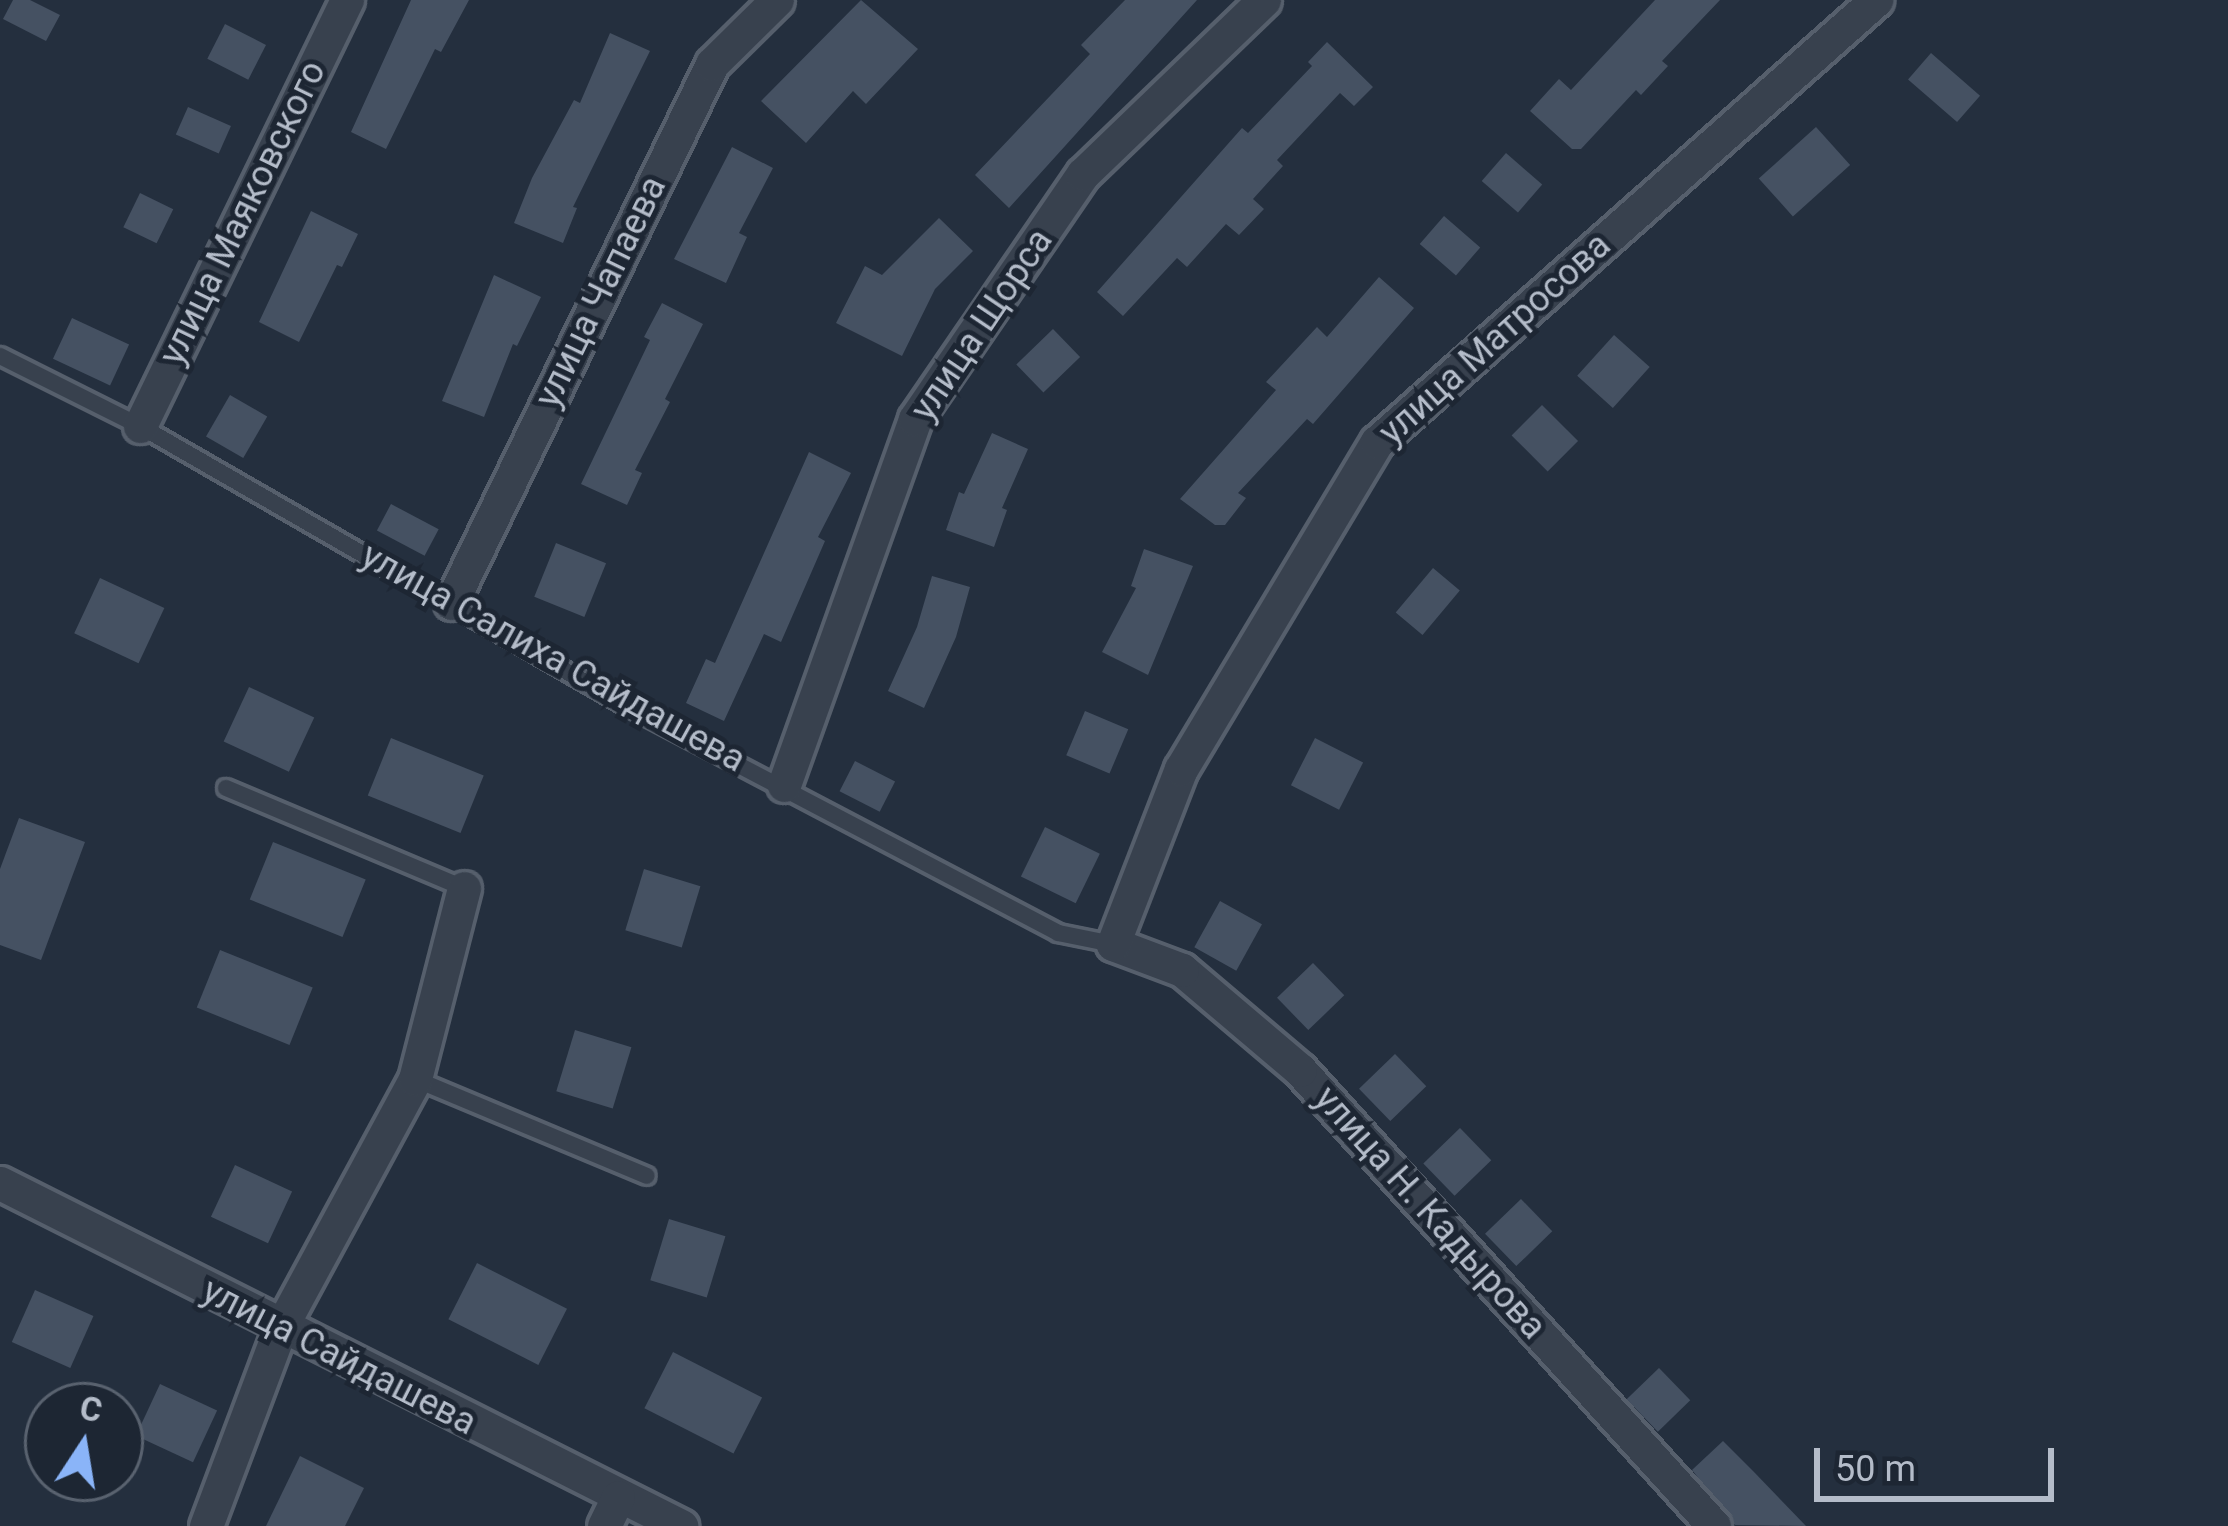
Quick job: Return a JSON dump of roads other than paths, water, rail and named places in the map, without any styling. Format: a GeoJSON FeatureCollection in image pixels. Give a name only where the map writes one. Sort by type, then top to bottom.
{"type":"FeatureCollection","features":[{"type":"Feature","properties":{"kind":"street","name":"улица Маяковского"},"geometry":{"type":"LineString","coordinates":[[140,426],[347,0]]}},
{"type":"Feature","properties":{"kind":"street","name":"улица Чапаева"},"geometry":{"type":"LineString","coordinates":[[451,603],[712,64],[777,0]]}},
{"type":"Feature","properties":{"kind":"street","name":"улица Щорса"},"geometry":{"type":"LineString","coordinates":[[784,785],[915,419],[1083,174],[1264,0]]}},
{"type":"Feature","properties":{"kind":"street","name":"улица Матросова"},"geometry":{"type":"LineString","coordinates":[[1113,944],[1181,769],[1377,442],[1876,0]]}},
{"type":"Feature","properties":{"kind":"street"},"geometry":{"type":"LineString","coordinates":[[206,1526],[280,1328],[415,1079],[464,888]]}},
{"type":"Feature","properties":{"kind":"street","name":"улица Н. Кадырова"},"geometry":{"type":"LineString","coordinates":[[1113,944],[1182,970],[1300,1070],[1714,1526]]}},
{"type":"Feature","properties":{"kind":"street","name":"улица Сайдашева"},"geometry":{"type":"LineString","coordinates":[[0,1183],[280,1328],[611,1511],[681,1526]]}},
{"type":"Feature","properties":{"kind":"lane","name":"улица Салиха Сайдашева"},"geometry":{"type":"LineString","coordinates":[[0,356],[140,426],[628,707],[1058,933],[1113,944]]}},
{"type":"Feature","properties":{"kind":"lane"},"geometry":{"type":"LineString","coordinates":[[226,788],[464,888]]}},
{"type":"Feature","properties":{"kind":"lane"},"geometry":{"type":"LineString","coordinates":[[415,1079],[647,1176]]}}]}
